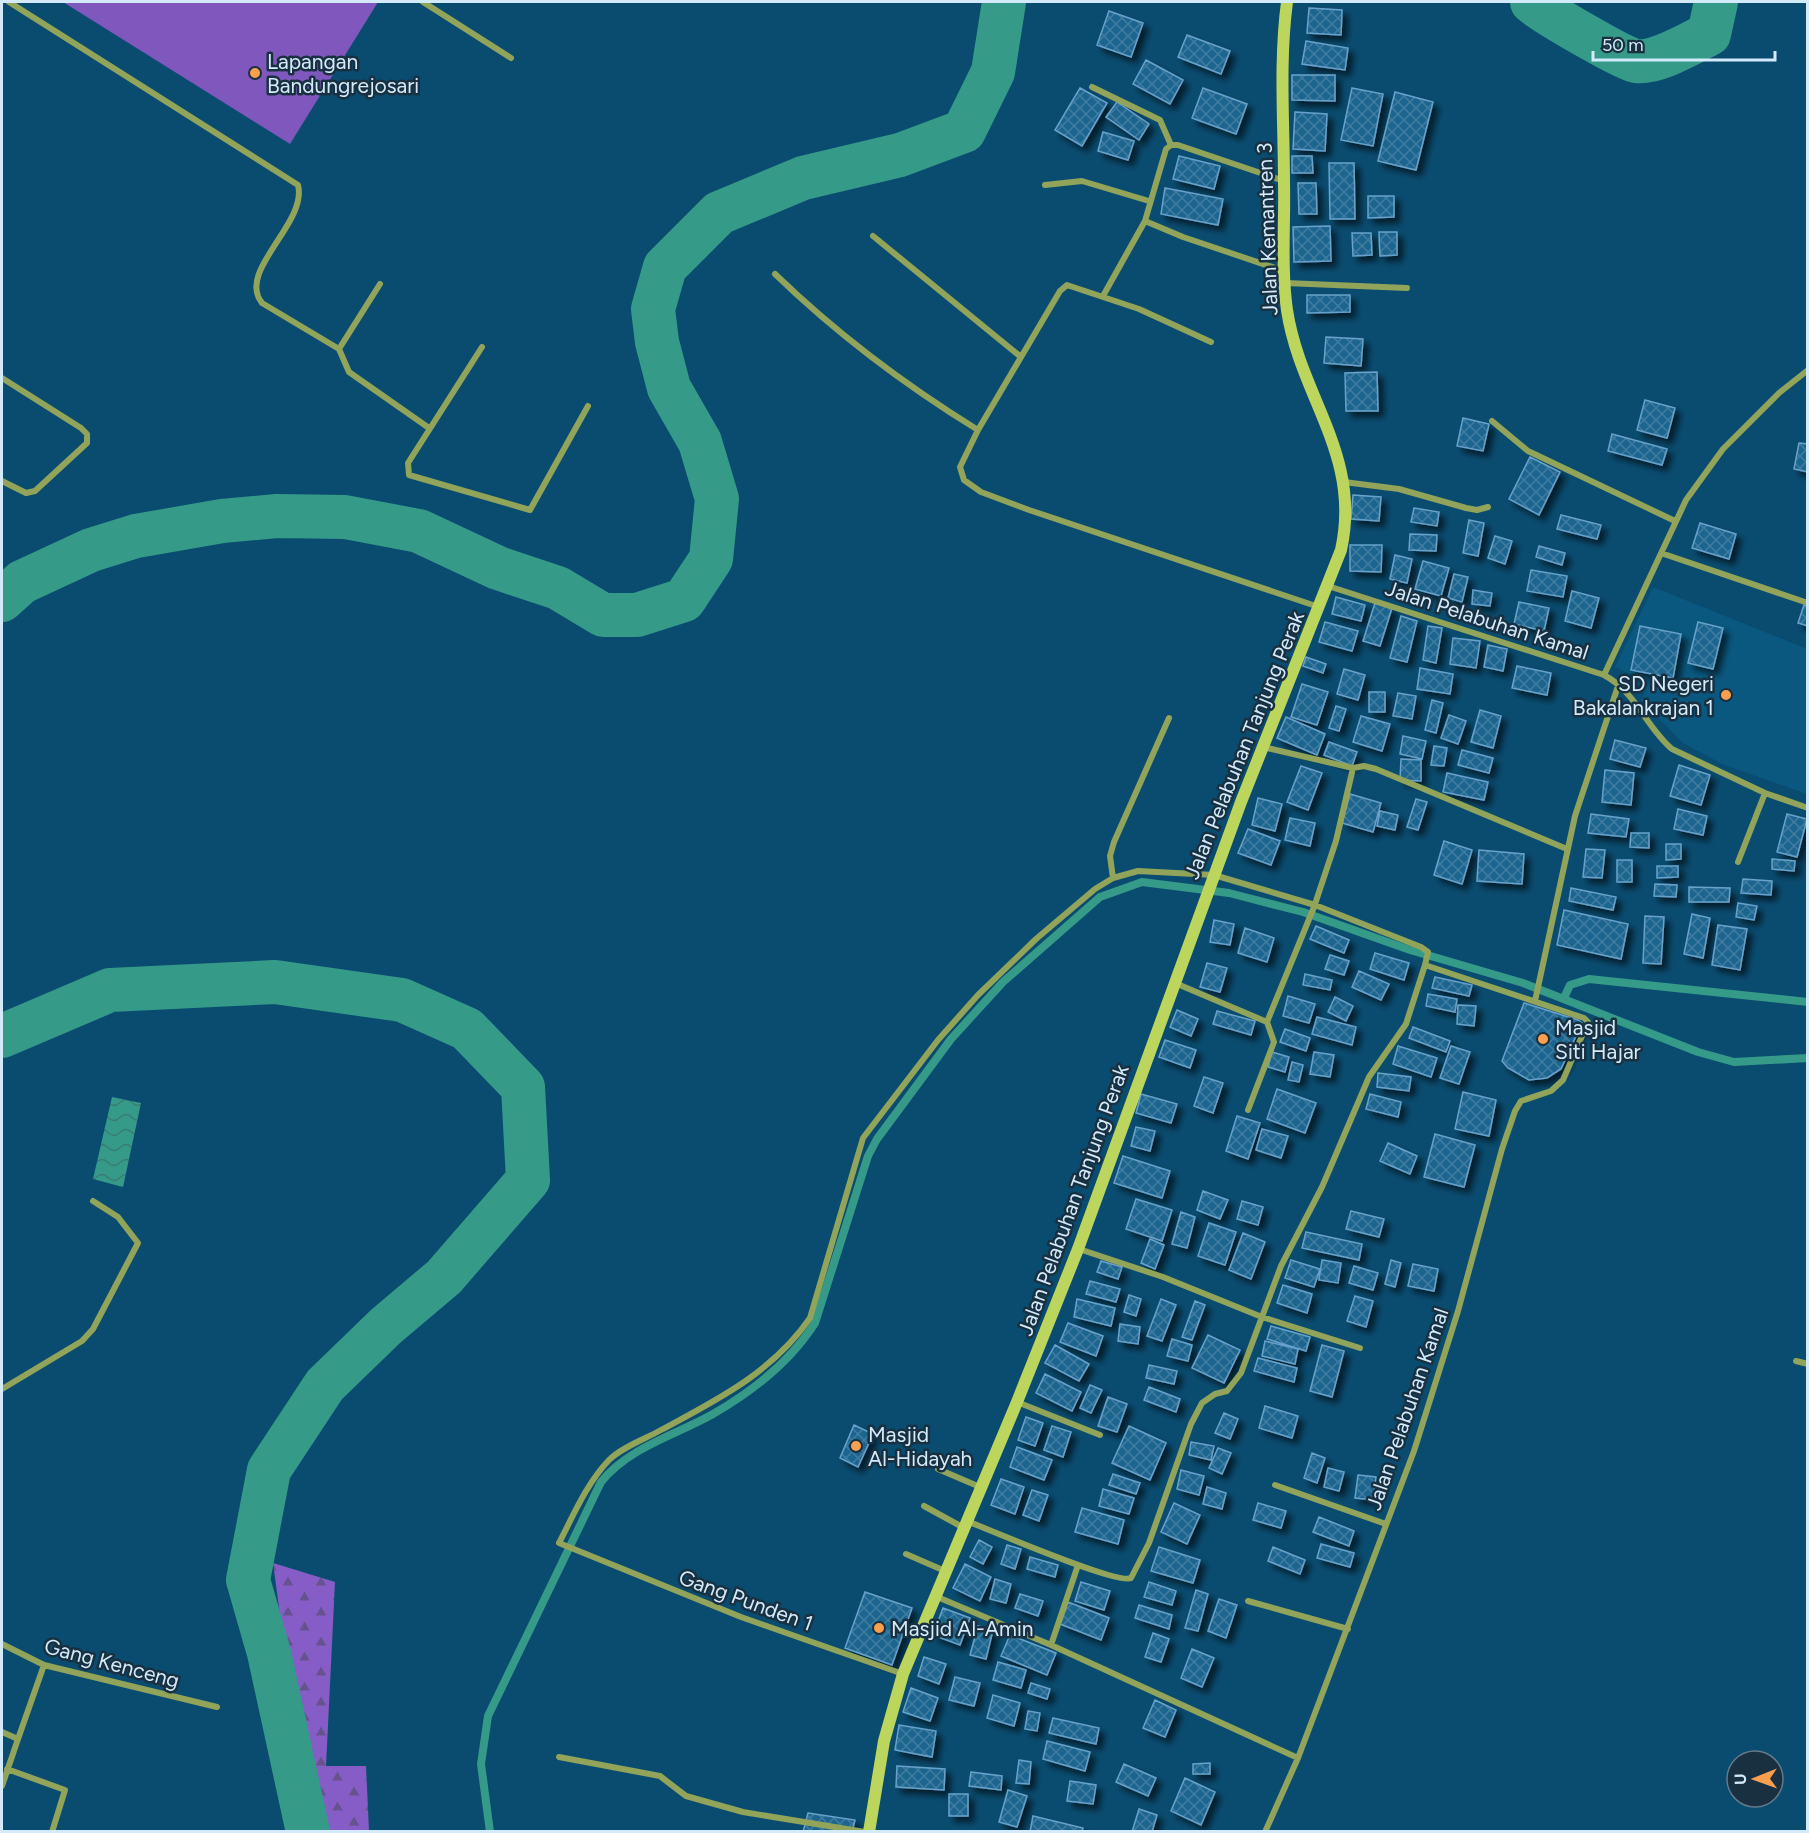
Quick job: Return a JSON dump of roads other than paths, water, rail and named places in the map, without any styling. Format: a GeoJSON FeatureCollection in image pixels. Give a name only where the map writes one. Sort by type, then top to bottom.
{"type":"FeatureCollection","features":[{"type":"Feature","properties":{"kind":"street"},"geometry":{"type":"LineString","coordinates":[[9,2],[298,185],[299,203],[255,281],[254,288],[262,303],[339,349],[349,372],[429,429]]}},
{"type":"Feature","properties":{"kind":"street"},"geometry":{"type":"LineString","coordinates":[[423,2],[511,58]]}},
{"type":"Feature","properties":{"kind":"street","name":"Jalan Kemantren 3"},"geometry":{"type":"LineString","coordinates":[[1287,2],[1283,54],[1284,277],[1294,341],[1331,435],[1344,482],[1347,509],[1345,531],[1328,586]]}},
{"type":"Feature","properties":{"kind":"street"},"geometry":{"type":"LineString","coordinates":[[1092,87],[1160,120],[1171,145]]}},
{"type":"Feature","properties":{"kind":"street"},"geometry":{"type":"LineString","coordinates":[[1103,296],[1145,221],[1166,149],[1171,145],[1178,145],[1284,181]]}},
{"type":"Feature","properties":{"kind":"street"},"geometry":{"type":"LineString","coordinates":[[1045,185],[1082,181],[1149,201]]}},
{"type":"Feature","properties":{"kind":"street"},"geometry":{"type":"LineString","coordinates":[[1145,221],[1284,277],[1407,288]]}},
{"type":"Feature","properties":{"kind":"street"},"geometry":{"type":"LineString","coordinates":[[873,236],[1021,357]]}},
{"type":"Feature","properties":{"kind":"street"},"geometry":{"type":"LineString","coordinates":[[775,274],[812,310],[918,393],[978,430]]}},
{"type":"Feature","properties":{"kind":"street"},"geometry":{"type":"LineString","coordinates":[[339,349],[380,284]]}},
{"type":"Feature","properties":{"kind":"street"},"geometry":{"type":"LineString","coordinates":[[1211,342],[1103,296],[1072,285],[1063,288],[978,430],[960,467],[964,480],[981,492],[1029,510],[1320,607]]}},
{"type":"Feature","properties":{"kind":"street"},"geometry":{"type":"LineString","coordinates":[[482,347],[408,463],[409,475],[530,510],[588,406]]}},
{"type":"Feature","properties":{"kind":"street"},"geometry":{"type":"LineString","coordinates":[[1604,675],[1686,500],[1723,449],[1779,393],[1808,370]]}},
{"type":"Feature","properties":{"kind":"street"},"geometry":{"type":"LineString","coordinates":[[2,378],[81,428],[87,434],[87,443],[35,491],[26,493],[2,480]]}},
{"type":"Feature","properties":{"kind":"street"},"geometry":{"type":"LineString","coordinates":[[1492,421],[1528,451],[1676,521]]}},
{"type":"Feature","properties":{"kind":"street"},"geometry":{"type":"LineString","coordinates":[[1344,482],[1399,489],[1477,510],[1488,507]]}},
{"type":"Feature","properties":{"kind":"street"},"geometry":{"type":"LineString","coordinates":[[1661,553],[1808,603]]}},
{"type":"Feature","properties":{"kind":"street","name":"Jalan Pelabuhan Tanjung Perak"},"geometry":{"type":"LineString","coordinates":[[867,1832],[884,1741],[903,1674],[1017,1402],[1078,1249],[1205,897],[1328,586]]}},
{"type":"Feature","properties":{"kind":"street","name":"Jalan Pelabuhan Kamal"},"geometry":{"type":"LineString","coordinates":[[1328,586],[1604,675],[1628,691],[1660,739],[1672,749],[1765,793],[1808,808]]}},
{"type":"Feature","properties":{"kind":"street"},"geometry":{"type":"LineString","coordinates":[[1425,964],[1536,998],[1575,816],[1618,683]]}},
{"type":"Feature","properties":{"kind":"street"},"geometry":{"type":"LineString","coordinates":[[924,1506],[1078,1565],[1122,1580],[1129,1580],[1135,1573],[1149,1543],[1191,1424],[1202,1403],[1234,1385],[1248,1357],[1281,1266],[1322,1187],[1368,1077],[1406,1024],[1425,964],[1428,952],[1421,947],[1314,906],[1212,880],[1138,871],[1113,878],[1110,856],[1114,842],[1169,718]]}},
{"type":"Feature","properties":{"kind":"street"},"geometry":{"type":"LineString","coordinates":[[1263,747],[1353,768],[1364,766],[1376,769],[1567,849]]}},
{"type":"Feature","properties":{"kind":"street"},"geometry":{"type":"LineString","coordinates":[[1248,1110],[1274,1042],[1267,1022],[1309,922],[1336,841],[1349,775],[1353,768]]}},
{"type":"Feature","properties":{"kind":"street"},"geometry":{"type":"LineString","coordinates":[[1738,862],[1765,793]]}},
{"type":"Feature","properties":{"kind":"street","name":"Gang Punden 1"},"geometry":{"type":"LineString","coordinates":[[903,1674],[741,1617],[559,1542],[586,1491],[610,1458],[737,1389],[763,1370],[801,1331],[810,1318],[863,1138],[938,1040],[978,995],[1036,939],[1095,889],[1113,878]]}},
{"type":"Feature","properties":{"kind":"street"},"geometry":{"type":"LineString","coordinates":[[1174,982],[1267,1022]]}},
{"type":"Feature","properties":{"kind":"street","name":"Jalan Pelabuhan Kamal"},"geometry":{"type":"LineString","coordinates":[[1266,1832],[1298,1758],[1414,1451],[1458,1311],[1502,1149],[1515,1111],[1521,1101],[1551,1091],[1563,1080],[1588,1022],[1584,1018],[1536,998]]}},
{"type":"Feature","properties":{"kind":"street"},"geometry":{"type":"LineString","coordinates":[[2,1389],[82,1341],[93,1329],[138,1244],[118,1217],[93,1202]]}},
{"type":"Feature","properties":{"kind":"street"},"geometry":{"type":"LineString","coordinates":[[1078,1249],[1163,1277],[1262,1317],[1360,1348]]}},
{"type":"Feature","properties":{"kind":"street"},"geometry":{"type":"LineString","coordinates":[[1796,1361],[1808,1364]]}},
{"type":"Feature","properties":{"kind":"street"},"geometry":{"type":"LineString","coordinates":[[1017,1402],[1100,1435]]}},
{"type":"Feature","properties":{"kind":"street"},"geometry":{"type":"LineString","coordinates":[[938,1469],[980,1487]]}},
{"type":"Feature","properties":{"kind":"street"},"geometry":{"type":"LineString","coordinates":[[1275,1485],[1386,1524]]}},
{"type":"Feature","properties":{"kind":"street"},"geometry":{"type":"LineString","coordinates":[[906,1554],[945,1571]]}},
{"type":"Feature","properties":{"kind":"street"},"geometry":{"type":"LineString","coordinates":[[1051,1645],[1078,1565]]}},
{"type":"Feature","properties":{"kind":"street"},"geometry":{"type":"LineString","coordinates":[[934,1596],[1051,1645],[1298,1758]]}},
{"type":"Feature","properties":{"kind":"street"},"geometry":{"type":"LineString","coordinates":[[1248,1601],[1348,1629]]}},
{"type":"Feature","properties":{"kind":"street","name":"Gang Kenceng"},"geometry":{"type":"LineString","coordinates":[[2,1644],[45,1665],[217,1707]]}},
{"type":"Feature","properties":{"kind":"street"},"geometry":{"type":"LineString","coordinates":[[2,1786],[45,1665]]}},
{"type":"Feature","properties":{"kind":"street"},"geometry":{"type":"LineString","coordinates":[[2,1732],[18,1739]]}},
{"type":"Feature","properties":{"kind":"street"},"geometry":{"type":"LineString","coordinates":[[559,1758],[660,1776],[686,1796],[743,1812],[867,1832]]}},
{"type":"Feature","properties":{"kind":"street"},"geometry":{"type":"LineString","coordinates":[[8,1769],[65,1790],[52,1832]]}},
{"type":"Feature","properties":{"kind":"water"},"geometry":{"type":"Polygon","coordinates":[[[112,1097],[141,1103],[123,1187],[93,1179],[112,1097]]]}},
{"type":"Feature","properties":{"kind":"waterway"},"geometry":{"type":"LineString","coordinates":[[2,600],[22,582],[91,550],[136,536],[222,521],[277,516],[345,517],[419,531],[498,568],[558,588],[603,615],[637,615],[684,600],[711,559],[717,499],[700,442],[669,388],[657,342],[653,309],[665,267],[719,213],[803,178],[900,155],[964,131],[993,72],[1004,2]]}},
{"type":"Feature","properties":{"kind":"waterway"},"geometry":{"type":"LineString","coordinates":[[1532,2],[1615,52],[1636,61],[1653,59],[1673,52],[1709,34],[1716,2]]}},
{"type":"Feature","properties":{"kind":"waterway"},"geometry":{"type":"LineString","coordinates":[[490,1832],[481,1764],[488,1716],[601,1482],[612,1470],[639,1451],[699,1422],[742,1396],[770,1374],[794,1350],[815,1323],[868,1156],[877,1139],[951,1039],[1003,982],[1100,897],[1142,882],[1229,893],[1303,912],[1410,950],[1523,983],[1698,1052],[1734,1062],[1808,1058]]}},
{"type":"Feature","properties":{"kind":"waterway"},"geometry":{"type":"LineString","coordinates":[[1564,998],[1570,985],[1589,979],[1808,1002]]}},
{"type":"Feature","properties":{"kind":"waterway"},"geometry":{"type":"LineString","coordinates":[[2,1036],[110,990],[275,982],[402,1000],[467,1029],[523,1087],[528,1180],[444,1277],[386,1326],[325,1385],[269,1470],[248,1580],[269,1653],[308,1832]]}},
{"type":"Feature","properties":{"kind":"place","name":"Lapangan Bandungrejosari"},"geometry":{"type":"Point","coordinates":[255,73]}},
{"type":"Feature","properties":{"kind":"place","name":"SD Negeri Bakalankrajan 1"},"geometry":{"type":"Point","coordinates":[1726,695]}},
{"type":"Feature","properties":{"kind":"place","name":"Masjid Siti Hajar"},"geometry":{"type":"Point","coordinates":[1543,1039]}},
{"type":"Feature","properties":{"kind":"place","name":"Masjid Al-Hidayah"},"geometry":{"type":"Point","coordinates":[856,1446]}},
{"type":"Feature","properties":{"kind":"place","name":"Masjid Al-Amin"},"geometry":{"type":"Point","coordinates":[879,1628]}}]}
